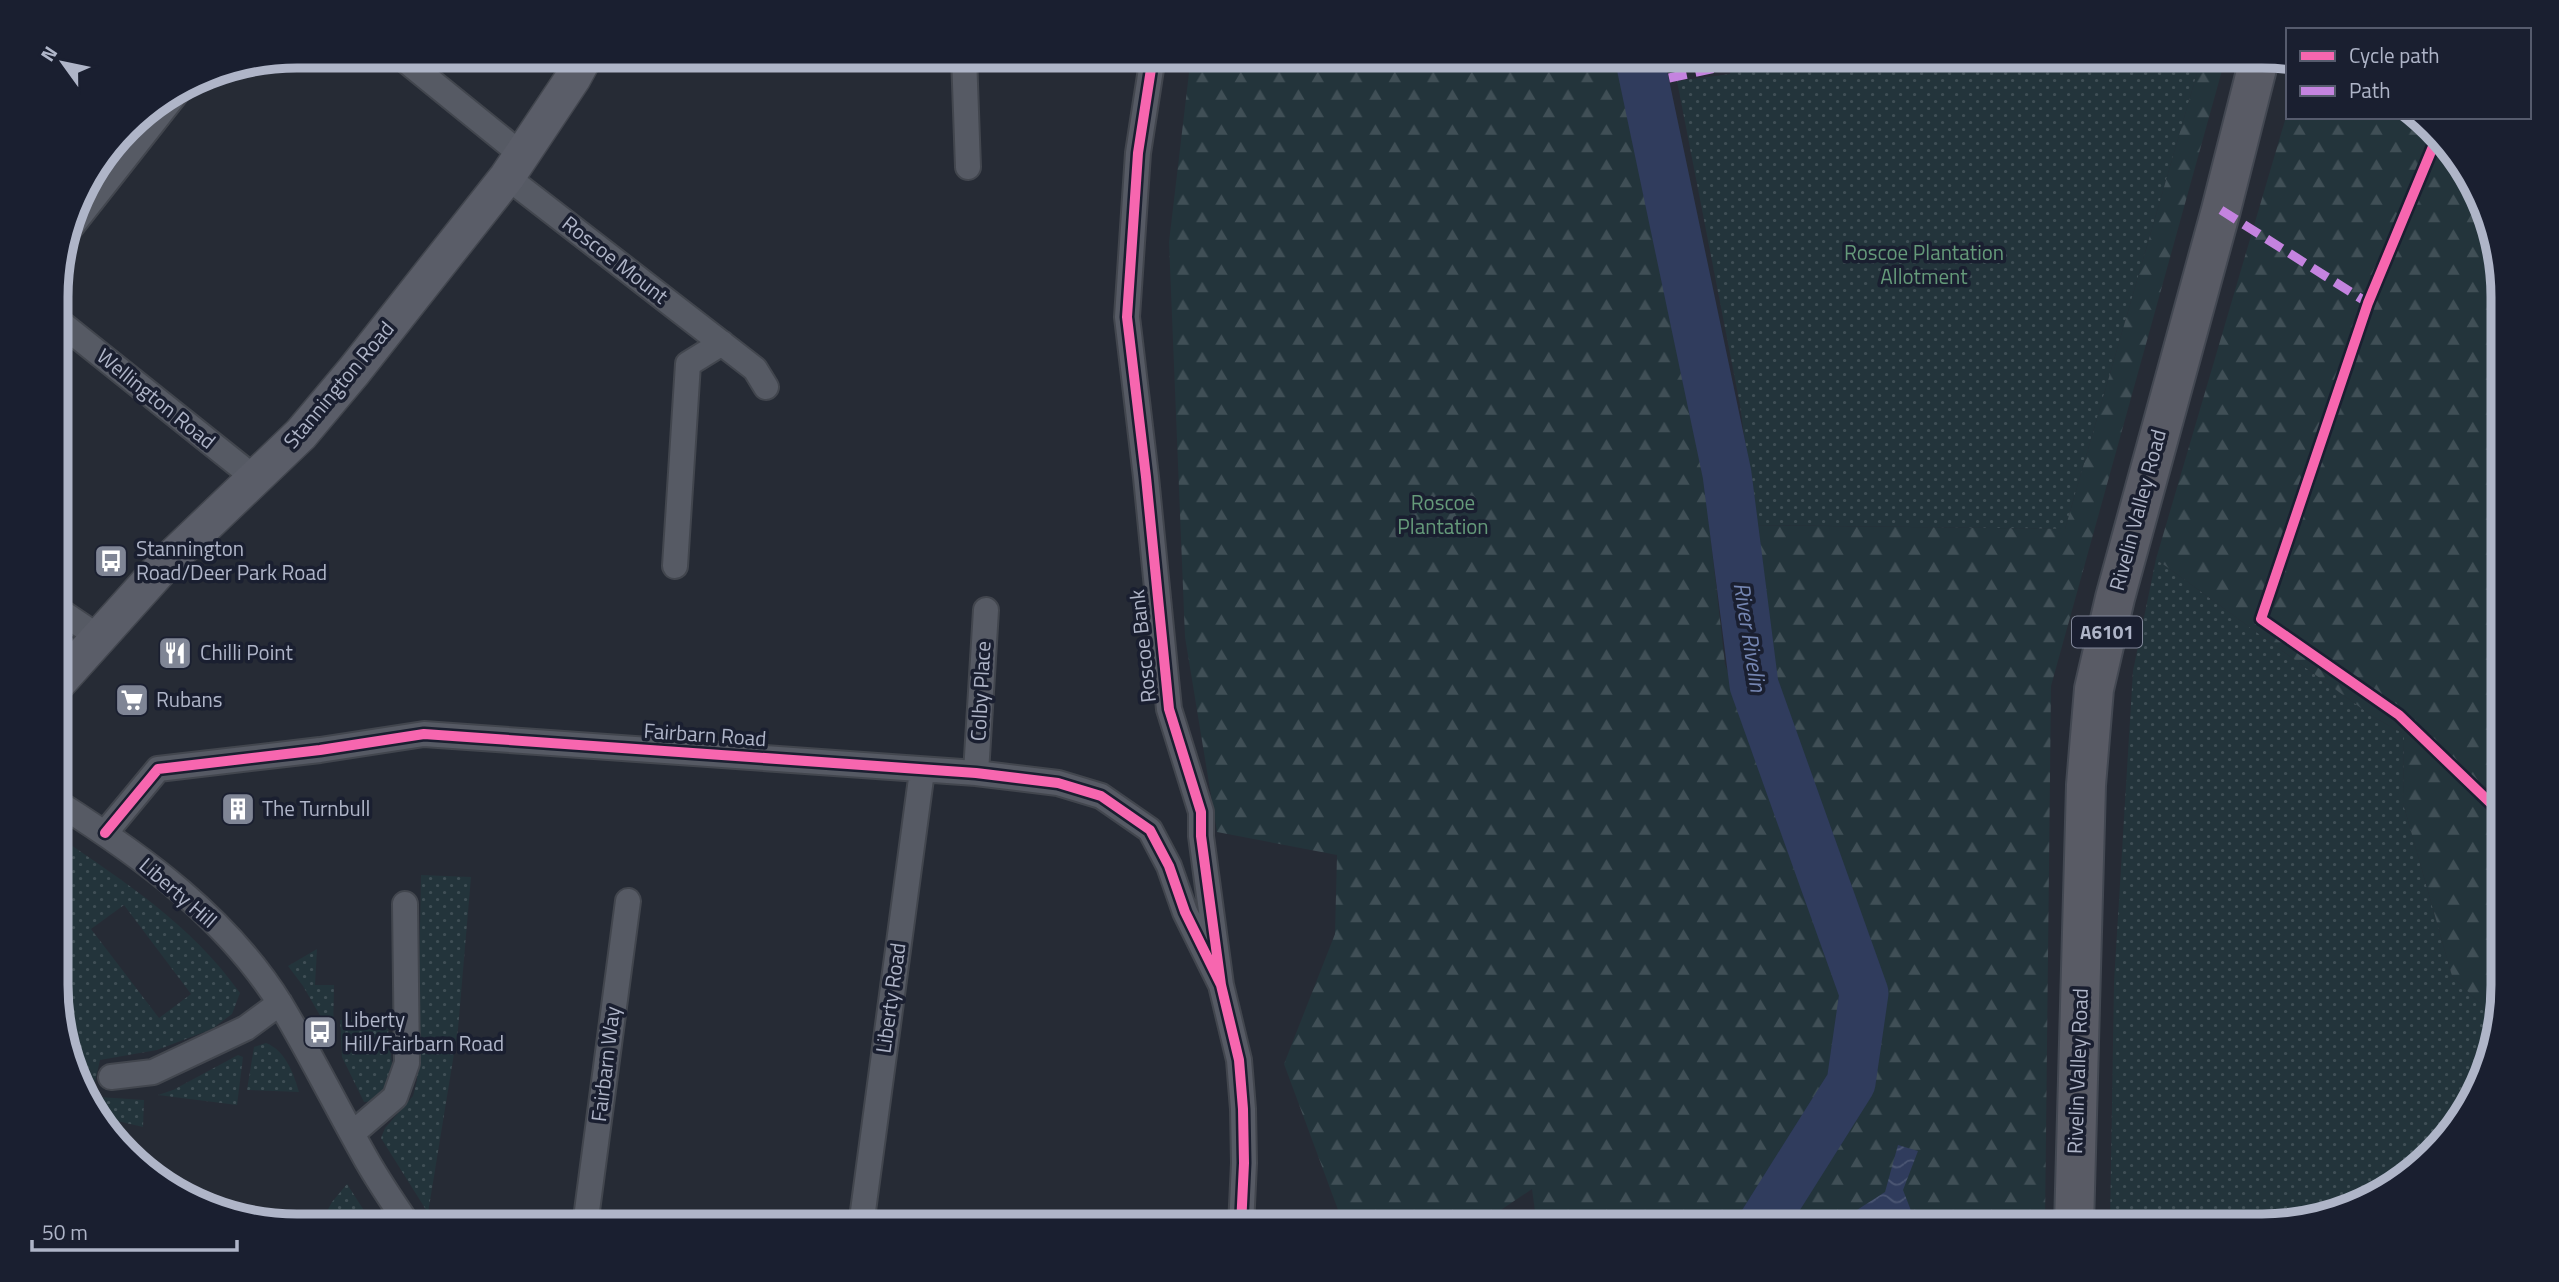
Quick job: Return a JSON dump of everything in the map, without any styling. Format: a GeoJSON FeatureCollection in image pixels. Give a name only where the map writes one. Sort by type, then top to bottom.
{"type":"FeatureCollection","features":[{"type":"Feature","properties":{"kind":"main road","name":"Rivelin Valley Road"},"geometry":{"type":"LineString","coordinates":[[2074,1213],[2086,785],[2094,689],[2115,598],[2257,68]]}},
{"type":"Feature","properties":{"kind":"main road","name":"Stannington Road"},"geometry":{"type":"LineString","coordinates":[[68,672],[164,565],[256,479],[354,371],[514,166],[578,69]]}},
{"type":"Feature","properties":{"kind":"street","name":"Roscoe Mount"},"geometry":{"type":"LineString","coordinates":[[413,69],[514,166],[755,369],[766,387]]}},
{"type":"Feature","properties":{"kind":"street"},"geometry":{"type":"LineString","coordinates":[[964,69],[968,167]]}},
{"type":"Feature","properties":{"kind":"street","name":"Roscoe Bank"},"geometry":{"type":"LineString","coordinates":[[1151,69],[1138,153],[1127,317],[1169,709],[1201,813],[1201,836],[1221,985],[1239,1060],[1244,1163],[1242,1214]]}},
{"type":"Feature","properties":{"kind":"street"},"geometry":{"type":"LineString","coordinates":[[89,205],[159,115]]}},
{"type":"Feature","properties":{"kind":"street","name":"Wellington Road"},"geometry":{"type":"LineString","coordinates":[[69,330],[256,479]]}},
{"type":"Feature","properties":{"kind":"street"},"geometry":{"type":"LineString","coordinates":[[675,566],[688,364],[722,343]]}},
{"type":"Feature","properties":{"kind":"street","name":"Colby Place"},"geometry":{"type":"LineString","coordinates":[[976,773],[986,610]]}},
{"type":"Feature","properties":{"kind":"street"},"geometry":{"type":"LineString","coordinates":[[69,617],[100,638]]}},
{"type":"Feature","properties":{"kind":"street","name":"Fairbarn Road"},"geometry":{"type":"LineString","coordinates":[[106,833],[159,769],[320,750],[424,734],[976,773],[1058,783],[1101,796],[1150,830],[1169,866],[1185,912],[1221,985]]}},
{"type":"Feature","properties":{"kind":"street","name":"Liberty Road"},"geometry":{"type":"LineString","coordinates":[[863,1214],[922,771]]}},
{"type":"Feature","properties":{"kind":"street","name":"Liberty Hill"},"geometry":{"type":"LineString","coordinates":[[68,809],[106,833],[191,899],[240,950],[280,1003],[366,1160],[401,1214]]}},
{"type":"Feature","properties":{"kind":"street","name":"Fairbarn Way"},"geometry":{"type":"LineString","coordinates":[[587,1214],[628,901]]}},
{"type":"Feature","properties":{"kind":"street"},"geometry":{"type":"LineString","coordinates":[[353,1133],[395,1097],[407,1063],[405,904]]}},
{"type":"Feature","properties":{"kind":"street"},"geometry":{"type":"LineString","coordinates":[[111,1077],[153,1072],[246,1028],[280,1003]]}},
{"type":"Feature","properties":{"kind":"green space","name":"Roscoe Plantation"},"geometry":{"type":"Polygon","coordinates":[[[1622,68],[1652,231],[1699,435],[1725,664],[1763,774],[1854,999],[1841,1082],[1758,1213],[1535,1213],[1532,1189],[1496,1213],[1339,1213],[1284,1064],[1335,934],[1337,855],[1217,832],[1185,637],[1169,242],[1190,69],[1622,68]]]}},
{"type":"Feature","properties":{"kind":"green space","name":"Roscoe Plantation Allotment"},"geometry":{"type":"Polygon","coordinates":[[[1661,68],[1695,68],[1662,73],[1661,68]]]}},
{"type":"Feature","properties":{"kind":"green space","name":"Roscoe Plantation Allotment"},"geometry":{"type":"Polygon","coordinates":[[[1731,68],[2199,68],[2065,529],[1756,525],[1740,405],[1677,81],[1730,74],[1731,68]]]}},
{"type":"Feature","properties":{"kind":"green space"},"geometry":{"type":"Polygon","coordinates":[[[2199,68],[2223,68],[2051,686],[2045,1213],[1786,1213],[1863,1089],[1877,1016],[1773,696],[1743,525],[2065,529],[2199,68]]]}},
{"type":"Feature","properties":{"kind":"green space"},"geometry":{"type":"Polygon","coordinates":[[[2286,117],[2286,119],[2405,119],[2424,135],[2460,183],[2483,238],[2489,267],[2491,985],[2488,1012],[2452,976],[2403,803],[2404,734],[2372,716],[2156,559],[2286,117]]]}},
{"type":"Feature","properties":{"kind":"green space"},"geometry":{"type":"Polygon","coordinates":[[[2156,559],[2372,716],[2404,734],[2403,803],[2452,976],[2488,1012],[2486,1029],[2479,1058],[2467,1086],[2434,1136],[2413,1157],[2389,1175],[2335,1202],[2277,1213],[2110,1213],[2114,982],[2133,671],[2156,559]]]}},
{"type":"Feature","properties":{"kind":"green space"},"geometry":{"type":"Polygon","coordinates":[[[68,843],[133,888],[179,925],[221,968],[240,993],[232,1014],[212,1029],[157,1050],[100,1060],[95,1082],[80,1056],[70,1015],[68,843]],[[124,905],[91,929],[159,1018],[191,994],[124,905]]]}},
{"type":"Feature","properties":{"kind":"green space"},"geometry":{"type":"Polygon","coordinates":[[[421,875],[471,877],[458,1029],[428,1213],[381,1138],[385,1128],[413,1096],[417,1080],[421,875]]]}},
{"type":"Feature","properties":{"kind":"green space"},"geometry":{"type":"Polygon","coordinates":[[[317,949],[315,985],[334,985],[333,1038],[303,986],[288,966],[317,949]]]}},
{"type":"Feature","properties":{"kind":"green space"},"geometry":{"type":"Polygon","coordinates":[[[340,1020],[387,1020],[392,1064],[380,1101],[364,1102],[342,1057],[340,1020]]]}},
{"type":"Feature","properties":{"kind":"green space"},"geometry":{"type":"Polygon","coordinates":[[[266,1043],[273,1046],[283,1057],[299,1092],[247,1090],[254,1047],[266,1043]]]}},
{"type":"Feature","properties":{"kind":"green space"},"geometry":{"type":"Polygon","coordinates":[[[238,1055],[243,1057],[237,1105],[158,1095],[173,1090],[238,1055]]]}},
{"type":"Feature","properties":{"kind":"green space"},"geometry":{"type":"Polygon","coordinates":[[[98,1097],[144,1100],[143,1127],[113,1120],[98,1097]]]}},
{"type":"Feature","properties":{"kind":"green space"},"geometry":{"type":"Polygon","coordinates":[[[347,1184],[366,1214],[326,1214],[347,1184]]]}},
{"type":"Feature","properties":{"kind":"water"},"geometry":{"type":"Polygon","coordinates":[[[1898,1145],[1918,1151],[1903,1190],[1912,1213],[1852,1213],[1885,1192],[1898,1145]]]}},
{"type":"Feature","properties":{"kind":"waterway","name":"River Rivelin"},"geometry":{"type":"LineString","coordinates":[[1642,68],[1727,474],[1754,685],[1864,993],[1851,1083],[1769,1213]]}},
{"type":"Feature","properties":{"kind":"marked path"},"geometry":{"type":"LineString","coordinates":[[1669,78],[1715,68]]}},
{"type":"Feature","properties":{"kind":"marked path"},"geometry":{"type":"LineString","coordinates":[[2221,210],[2368,303]]}},
{"type":"Feature","properties":{"kind":"cycle path"},"geometry":{"type":"LineString","coordinates":[[1151,69],[1138,153],[1127,317],[1169,709],[1201,812],[1201,836],[1221,985],[1239,1060],[1244,1163],[1242,1214]]}},
{"type":"Feature","properties":{"kind":"cycle path"},"geometry":{"type":"LineString","coordinates":[[2433,146],[2368,303],[2261,619],[2399,715],[2491,803]]}},
{"type":"Feature","properties":{"kind":"cycle path"},"geometry":{"type":"LineString","coordinates":[[105,833],[158,769],[320,750],[424,734],[976,773],[1058,783],[1101,796],[1150,830],[1169,866],[1185,912],[1221,985]]}},
{"type":"Feature","properties":{"kind":"place","name":"Stannington Road/Deer Park Road"},"geometry":{"type":"Point","coordinates":[111,561]}},
{"type":"Feature","properties":{"kind":"place","name":"Chilli Point"},"geometry":{"type":"Point","coordinates":[175,653]}},
{"type":"Feature","properties":{"kind":"place","name":"Rubans"},"geometry":{"type":"Point","coordinates":[132,700]}},
{"type":"Feature","properties":{"kind":"place","name":"The Turnbull"},"geometry":{"type":"Point","coordinates":[238,809]}},
{"type":"Feature","properties":{"kind":"place","name":"Liberty Hill/Fairbarn Road"},"geometry":{"type":"Point","coordinates":[320,1032]}}]}
